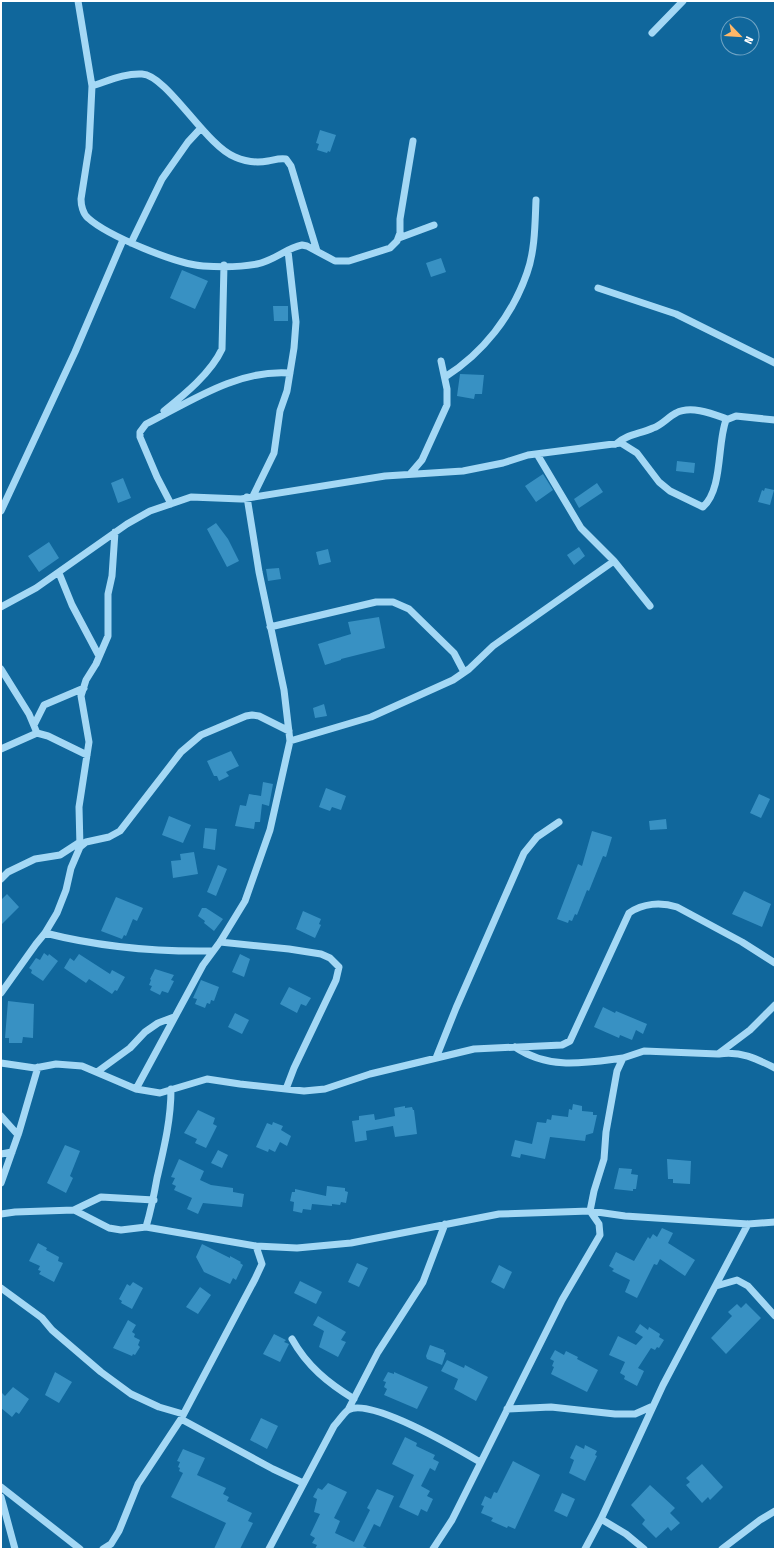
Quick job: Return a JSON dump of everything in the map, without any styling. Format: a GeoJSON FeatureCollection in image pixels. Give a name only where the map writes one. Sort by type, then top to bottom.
{"type":"FeatureCollection","features":[{"type":"Feature","properties":{"kind":"street"},"geometry":{"type":"LineString","coordinates":[[78,1],[92,86],[88,148],[80,199],[87,218],[123,240],[175,259],[202,266],[256,265],[268,262],[302,245],[308,246],[335,261],[349,261],[390,248],[399,238],[434,225]]}},
{"type":"Feature","properties":{"kind":"street"},"geometry":{"type":"LineString","coordinates":[[652,33],[683,1]]}},
{"type":"Feature","properties":{"kind":"street"},"geometry":{"type":"LineString","coordinates":[[92,86],[122,77],[144,74],[160,83],[201,128],[227,153],[246,161],[266,161],[279,158],[289,161],[317,251]]}},
{"type":"Feature","properties":{"kind":"street"},"geometry":{"type":"LineString","coordinates":[[131,243],[162,179],[188,142],[201,128]]}},
{"type":"Feature","properties":{"kind":"street"},"geometry":{"type":"LineString","coordinates":[[399,238],[413,141]]}},
{"type":"Feature","properties":{"kind":"street"},"geometry":{"type":"LineString","coordinates":[[444,378],[460,368],[482,349],[516,299],[527,272],[534,236],[536,200]]}},
{"type":"Feature","properties":{"kind":"street"},"geometry":{"type":"LineString","coordinates":[[1,511],[78,346],[123,240]]}},
{"type":"Feature","properties":{"kind":"street"},"geometry":{"type":"LineString","coordinates":[[136,1089],[174,1017],[245,901],[270,830],[290,741],[284,690],[270,627],[250,497],[274,453],[280,411],[287,391],[294,348],[296,322],[288,251]]}},
{"type":"Feature","properties":{"kind":"street"},"geometry":{"type":"LineString","coordinates":[[160,417],[200,377],[216,359],[222,349],[224,265]]}},
{"type":"Feature","properties":{"kind":"street"},"geometry":{"type":"LineString","coordinates":[[598,288],[676,314],[775,363]]}},
{"type":"Feature","properties":{"kind":"street"},"geometry":{"type":"LineString","coordinates":[[410,474],[422,460],[448,398],[441,361]]}},
{"type":"Feature","properties":{"kind":"street"},"geometry":{"type":"LineString","coordinates":[[172,504],[157,477],[140,438],[140,432],[146,424],[244,377],[272,372],[290,373]]}},
{"type":"Feature","properties":{"kind":"street"},"geometry":{"type":"LineString","coordinates":[[616,444],[621,439],[652,429],[682,410],[713,414],[727,420]]}},
{"type":"Feature","properties":{"kind":"street"},"geometry":{"type":"LineString","coordinates":[[1,607],[36,588],[115,532],[150,511],[191,497],[241,499],[322,487],[356,479],[463,471],[537,454],[589,449],[622,443],[637,453],[659,482],[670,491],[703,507],[710,498],[716,477],[722,432],[727,420],[736,416],[775,420]]}},
{"type":"Feature","properties":{"kind":"street"},"geometry":{"type":"LineString","coordinates":[[537,454],[581,528],[614,561],[650,606]]}},
{"type":"Feature","properties":{"kind":"street"},"geometry":{"type":"LineString","coordinates":[[1,993],[36,944],[46,933],[61,901],[80,845],[79,807],[89,742],[81,696],[86,680],[108,636],[108,594],[112,576],[115,532]]}},
{"type":"Feature","properties":{"kind":"street"},"geometry":{"type":"LineString","coordinates":[[290,741],[320,730],[371,717],[453,680],[494,646],[614,561]]}},
{"type":"Feature","properties":{"kind":"street"},"geometry":{"type":"LineString","coordinates":[[59,573],[72,605],[99,656]]}},
{"type":"Feature","properties":{"kind":"street"},"geometry":{"type":"LineString","coordinates":[[270,627],[376,602],[393,602],[409,609],[419,617],[454,653],[464,672]]}},
{"type":"Feature","properties":{"kind":"street"},"geometry":{"type":"LineString","coordinates":[[1,669],[14,688],[37,733]]}},
{"type":"Feature","properties":{"kind":"street"},"geometry":{"type":"LineString","coordinates":[[34,725],[44,705],[84,688]]}},
{"type":"Feature","properties":{"kind":"street"},"geometry":{"type":"LineString","coordinates":[[1,878],[8,872],[35,860],[60,855],[86,842],[109,837],[120,831],[182,752],[201,735],[246,716],[252,715],[259,716],[289,731]]}},
{"type":"Feature","properties":{"kind":"street"},"geometry":{"type":"LineString","coordinates":[[1,749],[37,733],[48,736],[87,755]]}},
{"type":"Feature","properties":{"kind":"street"},"geometry":{"type":"LineString","coordinates":[[436,1058],[456,1008],[524,853],[537,837],[559,822]]}},
{"type":"Feature","properties":{"kind":"street"},"geometry":{"type":"LineString","coordinates":[[1,1064],[38,1067],[56,1064],[82,1066],[136,1089],[160,1093],[207,1079],[304,1091],[325,1089],[370,1074],[474,1049],[562,1045],[570,1041],[629,912],[638,907],[666,903],[677,907],[742,942],[775,963]]}},
{"type":"Feature","properties":{"kind":"street"},"geometry":{"type":"LineString","coordinates":[[46,933],[76,941],[134,948],[213,951]]}},
{"type":"Feature","properties":{"kind":"street"},"geometry":{"type":"LineString","coordinates":[[220,942],[289,949],[320,954],[330,958],[339,967],[336,980],[294,1068],[286,1089]]}},
{"type":"Feature","properties":{"kind":"street"},"geometry":{"type":"LineString","coordinates":[[718,1054],[750,1030],[775,1005]]}},
{"type":"Feature","properties":{"kind":"street"},"geometry":{"type":"LineString","coordinates":[[97,1072],[130,1048],[145,1032],[158,1023],[174,1017]]}},
{"type":"Feature","properties":{"kind":"street"},"geometry":{"type":"LineString","coordinates":[[514,1046],[529,1056],[553,1063],[585,1063],[623,1058],[644,1051],[707,1052],[718,1054],[734,1052],[757,1059],[775,1068]]}},
{"type":"Feature","properties":{"kind":"street"},"geometry":{"type":"LineString","coordinates":[[433,1549],[452,1520],[562,1300],[600,1235],[598,1224],[590,1211],[594,1191],[604,1159],[606,1132],[617,1071],[623,1058]]}},
{"type":"Feature","properties":{"kind":"street"},"geometry":{"type":"LineString","coordinates":[[1,1182],[18,1135],[38,1067]]}},
{"type":"Feature","properties":{"kind":"street"},"geometry":{"type":"LineString","coordinates":[[146,1226],[154,1200],[168,1136],[171,1112],[171,1089]]}},
{"type":"Feature","properties":{"kind":"street"},"geometry":{"type":"LineString","coordinates":[[1,1116],[18,1135]]}},
{"type":"Feature","properties":{"kind":"street"},"geometry":{"type":"LineString","coordinates":[[1,1154],[12,1152]]}},
{"type":"Feature","properties":{"kind":"street"},"geometry":{"type":"LineString","coordinates":[[1,1214],[14,1212],[74,1210],[101,1197],[154,1200]]}},
{"type":"Feature","properties":{"kind":"street"},"geometry":{"type":"LineString","coordinates":[[74,1210],[109,1228],[120,1230],[146,1226],[256,1246],[297,1248],[352,1243],[499,1214],[590,1211],[625,1216],[725,1221],[748,1224],[775,1222]]}},
{"type":"Feature","properties":{"kind":"street"},"geometry":{"type":"LineString","coordinates":[[269,1549],[334,1426],[348,1410],[378,1352],[423,1282],[445,1224]]}},
{"type":"Feature","properties":{"kind":"street"},"geometry":{"type":"LineString","coordinates":[[585,1549],[601,1519],[653,1406],[748,1224]]}},
{"type":"Feature","properties":{"kind":"street"},"geometry":{"type":"LineString","coordinates":[[103,1549],[111,1544],[119,1531],[138,1484],[182,1416],[262,1264],[256,1246]]}},
{"type":"Feature","properties":{"kind":"street"},"geometry":{"type":"LineString","coordinates":[[716,1286],[737,1280],[748,1286],[775,1316]]}},
{"type":"Feature","properties":{"kind":"street"},"geometry":{"type":"LineString","coordinates":[[1,1288],[42,1318],[52,1330],[101,1372],[131,1394],[182,1416],[273,1469],[303,1483]]}},
{"type":"Feature","properties":{"kind":"street"},"geometry":{"type":"LineString","coordinates":[[292,1339],[301,1356],[313,1369],[354,1399]]}},
{"type":"Feature","properties":{"kind":"street"},"geometry":{"type":"LineString","coordinates":[[507,1409],[551,1407],[614,1414],[636,1414],[653,1406]]}},
{"type":"Feature","properties":{"kind":"street"},"geometry":{"type":"LineString","coordinates":[[348,1410],[357,1408],[377,1411],[431,1435],[480,1462]]}},
{"type":"Feature","properties":{"kind":"street"},"geometry":{"type":"LineString","coordinates":[[1,1487],[80,1549]]}},
{"type":"Feature","properties":{"kind":"street"},"geometry":{"type":"LineString","coordinates":[[1,1496],[15,1549]]}},
{"type":"Feature","properties":{"kind":"street"},"geometry":{"type":"LineString","coordinates":[[722,1549],[760,1520],[775,1511]]}},
{"type":"Feature","properties":{"kind":"street"},"geometry":{"type":"LineString","coordinates":[[601,1519],[626,1534],[644,1549]]}},
{"type":"Feature","properties":{"kind":"building"},"geometry":{"type":"Polygon","coordinates":[[[320,130],[336,135],[330,152],[328,151],[327,153],[317,150],[319,144],[316,143],[320,130]]]}},
{"type":"Feature","properties":{"kind":"building"},"geometry":{"type":"Polygon","coordinates":[[[441,258],[446,272],[431,277],[426,263],[441,258]]]}},
{"type":"Feature","properties":{"kind":"building"},"geometry":{"type":"Polygon","coordinates":[[[182,270],[208,281],[195,309],[170,298],[182,270]]]}},
{"type":"Feature","properties":{"kind":"building"},"geometry":{"type":"Polygon","coordinates":[[[273,306],[288,306],[288,321],[274,321],[273,306]]]}},
{"type":"Feature","properties":{"kind":"building"},"geometry":{"type":"Polygon","coordinates":[[[460,374],[484,375],[482,394],[475,394],[474,399],[457,396],[460,374]]]}},
{"type":"Feature","properties":{"kind":"building"},"geometry":{"type":"Polygon","coordinates":[[[677,461],[695,463],[694,473],[676,471],[677,461]]]}},
{"type":"Feature","properties":{"kind":"building"},"geometry":{"type":"Polygon","coordinates":[[[543,474],[553,490],[536,502],[525,486],[543,474]]]}},
{"type":"Feature","properties":{"kind":"building"},"geometry":{"type":"Polygon","coordinates":[[[123,478],[131,498],[118,503],[111,483],[123,478]]]}},
{"type":"Feature","properties":{"kind":"building"},"geometry":{"type":"Polygon","coordinates":[[[597,483],[603,492],[579,508],[574,499],[597,483]]]}},
{"type":"Feature","properties":{"kind":"building"},"geometry":{"type":"Polygon","coordinates":[[[765,488],[774,490],[770,505],[758,502],[762,490],[764,491],[765,488]]]}},
{"type":"Feature","properties":{"kind":"building"},"geometry":{"type":"Polygon","coordinates":[[[216,523],[228,539],[239,561],[227,567],[207,529],[216,523]]]}},
{"type":"Feature","properties":{"kind":"building"},"geometry":{"type":"Polygon","coordinates":[[[49,542],[59,558],[39,572],[28,556],[49,542]]]}},
{"type":"Feature","properties":{"kind":"building"},"geometry":{"type":"Polygon","coordinates":[[[579,547],[585,556],[574,565],[567,555],[579,547]]]}},
{"type":"Feature","properties":{"kind":"building"},"geometry":{"type":"Polygon","coordinates":[[[328,549],[331,562],[319,565],[316,552],[328,549]]]}},
{"type":"Feature","properties":{"kind":"building"},"geometry":{"type":"Polygon","coordinates":[[[279,568],[281,579],[268,581],[266,569],[279,568]]]}},
{"type":"Feature","properties":{"kind":"building"},"geometry":{"type":"Polygon","coordinates":[[[379,617],[385,648],[341,659],[325,665],[318,644],[351,634],[348,622],[379,617]]]}},
{"type":"Feature","properties":{"kind":"building"},"geometry":{"type":"Polygon","coordinates":[[[324,704],[327,716],[315,718],[313,708],[324,704]]]}},
{"type":"Feature","properties":{"kind":"building"},"geometry":{"type":"Polygon","coordinates":[[[231,751],[239,766],[226,772],[229,776],[219,781],[217,776],[214,776],[207,761],[231,751]]]}},
{"type":"Feature","properties":{"kind":"building"},"geometry":{"type":"Polygon","coordinates":[[[263,782],[273,784],[269,806],[262,804],[260,822],[255,822],[254,829],[235,826],[240,805],[246,806],[249,794],[261,796],[263,782]]]}},
{"type":"Feature","properties":{"kind":"building"},"geometry":{"type":"Polygon","coordinates":[[[326,788],[346,796],[341,810],[332,807],[330,811],[319,807],[326,788]]]}},
{"type":"Feature","properties":{"kind":"building"},"geometry":{"type":"Polygon","coordinates":[[[759,794],[770,799],[761,818],[750,813],[759,794]]]}},
{"type":"Feature","properties":{"kind":"building"},"geometry":{"type":"Polygon","coordinates":[[[169,816],[191,825],[183,843],[162,835],[169,816]]]}},
{"type":"Feature","properties":{"kind":"building"},"geometry":{"type":"Polygon","coordinates":[[[666,819],[667,829],[650,830],[649,821],[666,819]]]}},
{"type":"Feature","properties":{"kind":"building"},"geometry":{"type":"Polygon","coordinates":[[[205,828],[217,829],[215,850],[203,848],[205,828]]]}},
{"type":"Feature","properties":{"kind":"building"},"geometry":{"type":"Polygon","coordinates":[[[592,831],[612,837],[606,857],[603,856],[589,891],[587,890],[577,915],[575,914],[572,921],[569,920],[568,923],[557,919],[578,864],[582,866],[592,831]]]}},
{"type":"Feature","properties":{"kind":"building"},"geometry":{"type":"Polygon","coordinates":[[[194,852],[198,874],[173,878],[171,861],[181,860],[180,854],[194,852]]]}},
{"type":"Feature","properties":{"kind":"building"},"geometry":{"type":"Polygon","coordinates":[[[218,865],[227,869],[216,896],[207,892],[218,865]]]}},
{"type":"Feature","properties":{"kind":"building"},"geometry":{"type":"Polygon","coordinates":[[[744,891],[771,904],[762,927],[732,914],[744,891]]]}},
{"type":"Feature","properties":{"kind":"building"},"geometry":{"type":"Polygon","coordinates":[[[7,894],[19,907],[1,925],[1,900],[7,894]]]}},
{"type":"Feature","properties":{"kind":"building"},"geometry":{"type":"Polygon","coordinates":[[[116,897],[143,908],[137,921],[133,919],[126,936],[124,935],[122,939],[101,931],[116,897]]]}},
{"type":"Feature","properties":{"kind":"building"},"geometry":{"type":"Polygon","coordinates":[[[202,908],[206,908],[223,919],[214,931],[198,916],[202,908]]]}},
{"type":"Feature","properties":{"kind":"building"},"geometry":{"type":"Polygon","coordinates":[[[303,911],[321,919],[319,924],[321,925],[315,938],[296,929],[303,911]]]}},
{"type":"Feature","properties":{"kind":"building"},"geometry":{"type":"Polygon","coordinates":[[[44,953],[48,956],[49,954],[58,961],[43,981],[31,973],[32,970],[29,968],[36,958],[40,960],[44,953]]]}},
{"type":"Feature","properties":{"kind":"building"},"geometry":{"type":"Polygon","coordinates":[[[79,954],[110,974],[112,970],[125,977],[117,991],[115,990],[112,994],[89,979],[86,983],[64,968],[70,958],[74,961],[79,954]]]}},
{"type":"Feature","properties":{"kind":"building"},"geometry":{"type":"Polygon","coordinates":[[[240,954],[250,959],[244,977],[232,972],[240,954]]]}},
{"type":"Feature","properties":{"kind":"building"},"geometry":{"type":"Polygon","coordinates":[[[155,969],[174,975],[171,980],[174,981],[168,993],[162,991],[160,995],[150,990],[152,986],[149,985],[150,979],[155,969]]]}},
{"type":"Feature","properties":{"kind":"building"},"geometry":{"type":"Polygon","coordinates":[[[201,980],[219,987],[214,1001],[211,1000],[210,1004],[207,1003],[205,1008],[195,1004],[197,999],[193,998],[201,980]]]}},
{"type":"Feature","properties":{"kind":"building"},"geometry":{"type":"Polygon","coordinates":[[[289,987],[311,998],[306,1006],[301,1004],[297,1013],[280,1004],[289,987]]]}},
{"type":"Feature","properties":{"kind":"building"},"geometry":{"type":"Polygon","coordinates":[[[8,1001],[34,1004],[33,1038],[23,1037],[22,1043],[9,1043],[9,1038],[5,1038],[8,1001]]]}},
{"type":"Feature","properties":{"kind":"building"},"geometry":{"type":"Polygon","coordinates":[[[603,1007],[615,1013],[616,1011],[647,1024],[643,1034],[636,1030],[632,1040],[620,1035],[619,1038],[594,1027],[603,1007]]]}},
{"type":"Feature","properties":{"kind":"building"},"geometry":{"type":"Polygon","coordinates":[[[235,1013],[249,1020],[242,1034],[228,1027],[235,1013]]]}},
{"type":"Feature","properties":{"kind":"building"},"geometry":{"type":"Polygon","coordinates":[[[573,1104],[582,1106],[582,1111],[593,1112],[593,1115],[597,1115],[593,1133],[586,1135],[585,1141],[550,1137],[545,1159],[521,1154],[520,1158],[511,1156],[515,1140],[532,1144],[537,1122],[546,1123],[547,1119],[551,1120],[552,1115],[568,1117],[569,1109],[572,1110],[573,1104]]]}},
{"type":"Feature","properties":{"kind":"building"},"geometry":{"type":"Polygon","coordinates":[[[405,1106],[405,1108],[412,1107],[414,1110],[417,1134],[395,1137],[393,1126],[366,1131],[367,1140],[355,1142],[352,1121],[359,1120],[359,1116],[374,1114],[375,1120],[395,1116],[394,1108],[405,1106]]]}},
{"type":"Feature","properties":{"kind":"building"},"geometry":{"type":"Polygon","coordinates":[[[198,1110],[215,1118],[213,1124],[217,1126],[206,1148],[195,1143],[197,1139],[184,1133],[198,1110]]]}},
{"type":"Feature","properties":{"kind":"building"},"geometry":{"type":"Polygon","coordinates":[[[273,1122],[283,1126],[281,1130],[291,1136],[287,1146],[280,1142],[275,1152],[269,1149],[268,1152],[256,1147],[267,1123],[272,1125],[273,1122]]]}},
{"type":"Feature","properties":{"kind":"building"},"geometry":{"type":"Polygon","coordinates":[[[65,1145],[80,1151],[70,1176],[73,1178],[66,1193],[47,1183],[65,1145]]]}},
{"type":"Feature","properties":{"kind":"building"},"geometry":{"type":"Polygon","coordinates":[[[218,1150],[228,1155],[222,1168],[211,1163],[218,1150]]]}},
{"type":"Feature","properties":{"kind":"building"},"geometry":{"type":"Polygon","coordinates":[[[179,1159],[204,1171],[200,1180],[211,1185],[233,1188],[233,1192],[244,1194],[242,1207],[203,1203],[198,1214],[187,1209],[192,1198],[174,1190],[176,1186],[172,1184],[175,1178],[171,1177],[179,1159]]]}},
{"type":"Feature","properties":{"kind":"building"},"geometry":{"type":"Polygon","coordinates":[[[667,1159],[691,1161],[690,1184],[673,1183],[673,1179],[668,1179],[667,1159]]]}},
{"type":"Feature","properties":{"kind":"building"},"geometry":{"type":"Polygon","coordinates":[[[619,1168],[632,1169],[631,1174],[638,1175],[636,1189],[633,1189],[633,1191],[614,1189],[619,1168]]]}},
{"type":"Feature","properties":{"kind":"building"},"geometry":{"type":"Polygon","coordinates":[[[327,1186],[345,1188],[345,1191],[348,1192],[346,1203],[341,1202],[340,1205],[332,1204],[332,1206],[312,1204],[311,1210],[303,1209],[302,1213],[293,1211],[294,1202],[290,1201],[292,1192],[295,1192],[295,1189],[326,1196],[327,1186]]]}},
{"type":"Feature","properties":{"kind":"building"},"geometry":{"type":"Polygon","coordinates":[[[662,1228],[673,1233],[668,1243],[695,1260],[685,1276],[660,1259],[657,1265],[654,1264],[637,1298],[625,1292],[630,1280],[612,1271],[614,1269],[609,1266],[616,1252],[634,1261],[648,1237],[650,1239],[653,1234],[657,1237],[662,1228]]]}},
{"type":"Feature","properties":{"kind":"building"},"geometry":{"type":"Polygon","coordinates":[[[38,1243],[47,1248],[46,1250],[59,1257],[58,1261],[63,1263],[54,1282],[39,1274],[41,1271],[38,1270],[40,1266],[29,1261],[38,1243]]]}},
{"type":"Feature","properties":{"kind":"building"},"geometry":{"type":"Polygon","coordinates":[[[202,1244],[241,1262],[240,1263],[243,1265],[236,1280],[233,1278],[230,1284],[204,1272],[196,1257],[202,1244]]]}},
{"type":"Feature","properties":{"kind":"building"},"geometry":{"type":"Polygon","coordinates":[[[357,1263],[368,1268],[359,1287],[348,1282],[357,1263]]]}},
{"type":"Feature","properties":{"kind":"building"},"geometry":{"type":"Polygon","coordinates":[[[499,1265],[512,1272],[504,1289],[491,1282],[499,1265]]]}},
{"type":"Feature","properties":{"kind":"building"},"geometry":{"type":"Polygon","coordinates":[[[300,1281],[322,1292],[316,1304],[294,1293],[300,1281]]]}},
{"type":"Feature","properties":{"kind":"building"},"geometry":{"type":"Polygon","coordinates":[[[133,1282],[143,1288],[132,1309],[121,1303],[122,1301],[119,1299],[127,1284],[130,1286],[133,1282]]]}},
{"type":"Feature","properties":{"kind":"building"},"geometry":{"type":"Polygon","coordinates":[[[200,1287],[211,1295],[198,1314],[186,1307],[200,1287]]]}},
{"type":"Feature","properties":{"kind":"building"},"geometry":{"type":"Polygon","coordinates":[[[746,1303],[761,1318],[726,1354],[711,1338],[732,1316],[728,1312],[737,1304],[741,1308],[746,1303]]]}},
{"type":"Feature","properties":{"kind":"building"},"geometry":{"type":"Polygon","coordinates":[[[318,1316],[346,1332],[341,1340],[346,1342],[338,1357],[319,1347],[324,1331],[313,1325],[318,1316]]]}},
{"type":"Feature","properties":{"kind":"building"},"geometry":{"type":"Polygon","coordinates":[[[128,1320],[136,1325],[132,1332],[135,1334],[134,1337],[140,1340],[138,1345],[140,1347],[135,1355],[133,1354],[132,1356],[113,1348],[128,1320]]]}},
{"type":"Feature","properties":{"kind":"building"},"geometry":{"type":"Polygon","coordinates":[[[640,1324],[648,1330],[649,1327],[660,1334],[659,1337],[664,1340],[659,1348],[657,1347],[655,1350],[651,1348],[638,1368],[644,1371],[637,1386],[624,1379],[625,1376],[620,1373],[625,1362],[609,1355],[618,1336],[636,1345],[643,1337],[635,1332],[640,1324]]]}},
{"type":"Feature","properties":{"kind":"building"},"geometry":{"type":"Polygon","coordinates":[[[274,1334],[286,1340],[284,1342],[289,1344],[280,1362],[263,1354],[274,1334]]]}},
{"type":"Feature","properties":{"kind":"building"},"geometry":{"type":"Polygon","coordinates":[[[430,1345],[444,1350],[446,1353],[442,1365],[427,1359],[426,1356],[430,1345]]]}},
{"type":"Feature","properties":{"kind":"building"},"geometry":{"type":"Polygon","coordinates":[[[555,1350],[564,1355],[566,1351],[578,1357],[577,1359],[598,1370],[587,1392],[551,1374],[554,1367],[552,1366],[554,1361],[550,1359],[555,1350]]]}},
{"type":"Feature","properties":{"kind":"building"},"geometry":{"type":"Polygon","coordinates":[[[447,1360],[464,1368],[465,1365],[488,1377],[476,1401],[454,1389],[458,1379],[441,1371],[447,1360]]]}},
{"type":"Feature","properties":{"kind":"building"},"geometry":{"type":"Polygon","coordinates":[[[55,1372],[72,1382],[59,1403],[45,1395],[55,1372]]]}},
{"type":"Feature","properties":{"kind":"building"},"geometry":{"type":"Polygon","coordinates":[[[388,1372],[394,1374],[394,1372],[428,1387],[417,1409],[384,1395],[387,1389],[384,1387],[386,1382],[383,1381],[388,1372]]]}},
{"type":"Feature","properties":{"kind":"building"},"geometry":{"type":"Polygon","coordinates":[[[13,1387],[29,1399],[19,1414],[16,1412],[12,1417],[1,1408],[1,1392],[5,1396],[13,1387]]]}},
{"type":"Feature","properties":{"kind":"building"},"geometry":{"type":"Polygon","coordinates":[[[261,1418],[278,1426],[267,1449],[250,1440],[261,1418]]]}},
{"type":"Feature","properties":{"kind":"building"},"geometry":{"type":"Polygon","coordinates":[[[405,1437],[417,1443],[416,1446],[435,1455],[433,1459],[439,1462],[435,1471],[430,1468],[421,1486],[430,1491],[427,1496],[433,1499],[427,1512],[421,1509],[418,1516],[399,1507],[414,1475],[392,1464],[405,1437]]]}},
{"type":"Feature","properties":{"kind":"building"},"geometry":{"type":"Polygon","coordinates":[[[576,1445],[584,1449],[585,1445],[597,1451],[595,1455],[597,1456],[585,1481],[569,1473],[574,1460],[570,1458],[576,1445]]]}},
{"type":"Feature","properties":{"kind":"building"},"geometry":{"type":"Polygon","coordinates":[[[183,1449],[205,1458],[197,1475],[226,1488],[223,1494],[229,1497],[227,1501],[252,1513],[248,1521],[253,1523],[240,1549],[214,1549],[226,1523],[171,1497],[183,1473],[179,1471],[180,1468],[178,1467],[180,1462],[177,1461],[183,1449]]]}},
{"type":"Feature","properties":{"kind":"building"},"geometry":{"type":"Polygon","coordinates":[[[513,1461],[540,1475],[515,1529],[508,1526],[507,1528],[491,1521],[493,1518],[481,1513],[484,1506],[481,1505],[485,1496],[491,1499],[494,1492],[497,1493],[513,1461]]]}},
{"type":"Feature","properties":{"kind":"building"},"geometry":{"type":"Polygon","coordinates":[[[702,1464],[723,1487],[710,1500],[708,1497],[702,1503],[686,1485],[690,1482],[686,1478],[702,1464]]]}},
{"type":"Feature","properties":{"kind":"building"},"geometry":{"type":"Polygon","coordinates":[[[328,1483],[347,1492],[334,1518],[340,1521],[335,1533],[354,1542],[370,1510],[367,1508],[377,1489],[394,1496],[380,1527],[374,1524],[363,1546],[369,1549],[315,1549],[317,1545],[312,1543],[315,1538],[310,1535],[320,1514],[314,1512],[317,1499],[313,1497],[318,1488],[322,1490],[328,1483]]]}},
{"type":"Feature","properties":{"kind":"building"},"geometry":{"type":"Polygon","coordinates":[[[650,1485],[675,1508],[670,1513],[680,1523],[671,1531],[668,1527],[656,1538],[642,1524],[645,1520],[631,1505],[650,1485]]]}},
{"type":"Feature","properties":{"kind":"building"},"geometry":{"type":"Polygon","coordinates":[[[562,1493],[575,1499],[567,1517],[554,1511],[562,1493]]]}}]}
